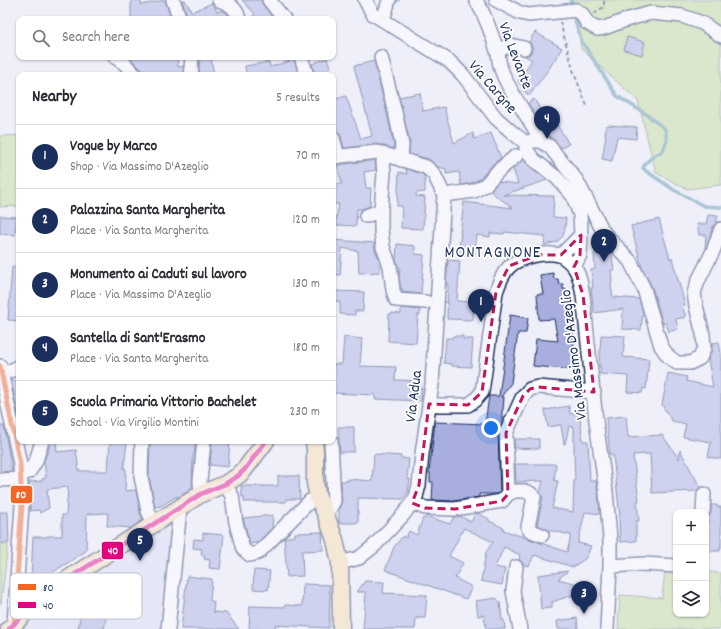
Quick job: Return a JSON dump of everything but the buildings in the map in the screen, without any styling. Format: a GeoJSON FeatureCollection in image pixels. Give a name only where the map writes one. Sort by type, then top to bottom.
{"type":"FeatureCollection","features":[{"type":"Feature","properties":{"kind":"main road"},"geometry":{"type":"LineString","coordinates":[[78,573],[201,494],[225,484],[238,476],[264,444]]}},
{"type":"Feature","properties":{"kind":"main road"},"geometry":{"type":"LineString","coordinates":[[315,444],[315,475],[318,498],[335,540],[340,563],[341,629]]}},
{"type":"Feature","properties":{"kind":"street"},"geometry":{"type":"LineString","coordinates":[[173,0],[179,16]]}},
{"type":"Feature","properties":{"kind":"street"},"geometry":{"type":"LineString","coordinates":[[219,0],[227,2],[238,16]]}},
{"type":"Feature","properties":{"kind":"street"},"geometry":{"type":"LineString","coordinates":[[269,0],[282,16]]}},
{"type":"Feature","properties":{"kind":"street","name":"Via Cargne"},"geometry":{"type":"LineString","coordinates":[[365,0],[373,14],[449,61],[463,75],[496,118],[526,143],[526,150],[533,159],[556,178],[573,196],[580,215],[581,235],[580,255],[574,267]]}},
{"type":"Feature","properties":{"kind":"street"},"geometry":{"type":"LineString","coordinates":[[383,20],[389,0]]}},
{"type":"Feature","properties":{"kind":"street","name":"Via Levante"},"geometry":{"type":"LineString","coordinates":[[476,0],[483,12],[497,51],[501,68],[517,101],[541,141],[550,147],[577,181],[604,233],[630,261],[644,289],[661,346],[668,356],[677,363],[690,363],[700,358],[704,348],[703,334],[694,292],[713,251],[721,229]]}},
{"type":"Feature","properties":{"kind":"street","name":"Via Levante"},"geometry":{"type":"LineString","coordinates":[[496,0],[520,13],[529,15],[560,15],[576,10],[582,14],[587,23],[597,29],[651,13],[682,16],[702,24],[721,36]]}},
{"type":"Feature","properties":{"kind":"street"},"geometry":{"type":"LineString","coordinates":[[497,51],[510,45],[524,48]]}},
{"type":"Feature","properties":{"kind":"street"},"geometry":{"type":"LineString","coordinates":[[381,57],[402,144],[401,160]]}},
{"type":"Feature","properties":{"kind":"street"},"geometry":{"type":"LineString","coordinates":[[116,60],[118,72]]}},
{"type":"Feature","properties":{"kind":"street"},"geometry":{"type":"LineString","coordinates":[[119,60],[132,72]]}},
{"type":"Feature","properties":{"kind":"street"},"geometry":{"type":"LineString","coordinates":[[191,60],[190,68],[191,72]]}},
{"type":"Feature","properties":{"kind":"street"},"geometry":{"type":"LineString","coordinates":[[302,60],[306,72]]}},
{"type":"Feature","properties":{"kind":"street"},"geometry":{"type":"LineString","coordinates":[[526,143],[531,141],[541,141]]}},
{"type":"Feature","properties":{"kind":"street"},"geometry":{"type":"LineString","coordinates":[[336,157],[371,152],[385,154],[426,168],[434,174],[444,195],[474,191],[485,185],[499,170],[516,156]]}},
{"type":"Feature","properties":{"kind":"street"},"geometry":{"type":"LineString","coordinates":[[385,154],[383,162],[384,174],[381,230],[382,247],[390,266],[393,290],[396,300],[426,302]]}},
{"type":"Feature","properties":{"kind":"street","name":"Via Adua"},"geometry":{"type":"LineString","coordinates":[[340,563],[359,558],[374,546],[404,514],[416,497],[419,485],[432,384],[444,195]]}},
{"type":"Feature","properties":{"kind":"street"},"geometry":{"type":"LineString","coordinates":[[366,216],[381,210]]}},
{"type":"Feature","properties":{"kind":"street"},"geometry":{"type":"LineString","coordinates":[[429,404],[468,405],[482,392],[496,292],[499,280],[509,266],[523,259],[538,255],[560,255],[581,235]]}},
{"type":"Feature","properties":{"kind":"street","name":"Via Massimo D'Azeglio"},"geometry":{"type":"LineString","coordinates":[[560,255],[574,267],[580,279],[583,295],[610,538],[607,629]]}},
{"type":"Feature","properties":{"kind":"street"},"geometry":{"type":"LineString","coordinates":[[16,368],[13,370],[1,370],[20,464],[21,476],[22,505],[16,573]]}},
{"type":"Feature","properties":{"kind":"street"},"geometry":{"type":"LineString","coordinates":[[508,494],[506,433],[523,396],[530,389],[538,387],[594,392]]}},
{"type":"Feature","properties":{"kind":"street"},"geometry":{"type":"LineString","coordinates":[[0,480],[21,476],[29,472],[36,460],[41,444]]}},
{"type":"Feature","properties":{"kind":"street"},"geometry":{"type":"LineString","coordinates":[[142,444],[141,477],[148,511],[154,523]]}},
{"type":"Feature","properties":{"kind":"street"},"geometry":{"type":"LineString","coordinates":[[201,494],[200,481],[204,444]]}},
{"type":"Feature","properties":{"kind":"street"},"geometry":{"type":"LineString","coordinates":[[326,515],[334,501],[331,444]]}},
{"type":"Feature","properties":{"kind":"street"},"geometry":{"type":"LineString","coordinates":[[225,484],[232,496],[236,523],[243,549],[250,555],[258,553],[310,501],[318,498]]}},
{"type":"Feature","properties":{"kind":"street"},"geometry":{"type":"LineString","coordinates":[[412,503],[425,508],[454,509],[502,501],[508,494],[516,491],[524,491],[530,493],[534,497],[528,530],[542,534]]}},
{"type":"Feature","properties":{"kind":"street"},"geometry":{"type":"LineString","coordinates":[[703,509],[704,494]]}},
{"type":"Feature","properties":{"kind":"street"},"geometry":{"type":"LineString","coordinates":[[168,629],[180,508]]}},
{"type":"Feature","properties":{"kind":"street"},"geometry":{"type":"LineString","coordinates":[[610,566],[644,564],[673,566]]}},
{"type":"Feature","properties":{"kind":"street"},"geometry":{"type":"LineString","coordinates":[[516,567],[513,591],[520,629]]}},
{"type":"Feature","properties":{"kind":"path"},"geometry":{"type":"LineString","coordinates":[[560,15],[574,73],[587,106]]}},
{"type":"Feature","properties":{"kind":"highlighted area"},"geometry":{"type":"Polygon","coordinates":[[[581,235],[580,255],[574,267],[583,295],[594,392],[538,387],[530,389],[523,396],[506,433],[508,494],[502,501],[455,509],[425,508],[412,503],[419,485],[429,404],[468,405],[482,392],[496,292],[509,266],[538,255],[561,255],[581,235]]]}},
{"type":"Feature","properties":{"kind":"shaded area"},"geometry":{"type":"Polygon","coordinates":[[[162,527],[171,532],[160,629],[22,629],[32,619],[142,619],[142,573],[96,573],[162,527]]]}},
{"type":"Feature","properties":{"kind":"green space"},"geometry":{"type":"Polygon","coordinates":[[[574,0],[721,0],[721,185],[687,189],[656,173],[638,101],[581,49],[574,0]]]}},
{"type":"Feature","properties":{"kind":"green space"},"geometry":{"type":"Polygon","coordinates":[[[16,135],[16,206],[0,207],[0,136],[16,135]]]}},
{"type":"Feature","properties":{"kind":"green space"},"geometry":{"type":"Polygon","coordinates":[[[0,544],[8,544],[1,604],[0,603],[0,544]]]}},
{"type":"Feature","properties":{"kind":"green space"},"geometry":{"type":"Polygon","coordinates":[[[665,569],[673,570],[673,617],[709,617],[709,572],[721,573],[721,629],[618,629],[620,595],[662,598],[665,569]]]}},
{"type":"Feature","properties":{"kind":"waterway"},"geometry":{"type":"LineString","coordinates":[[571,0],[573,15],[582,42],[617,96],[646,114],[665,129],[667,140],[663,151],[649,160],[643,168],[674,190],[704,206],[721,207]]}},
{"type":"Feature","properties":{"kind":"transit line","name":"80"},"geometry":{"type":"LineString","coordinates":[[0,366],[20,464],[22,505],[17,573]]}},
{"type":"Feature","properties":{"kind":"transit line","name":"40"},"geometry":{"type":"LineString","coordinates":[[77,573],[201,494],[225,484],[238,476],[264,444]]}},
{"type":"Feature","properties":{"kind":"transit line","name":"80"},"geometry":{"type":"LineString","coordinates":[[14,619],[14,624]]}},
{"type":"Feature","properties":{"kind":"transit line","name":"40"},"geometry":{"type":"LineString","coordinates":[[9,629],[19,619]]}},
{"type":"Feature","properties":{"kind":"place","name":"Santella di Sant'Erasmo"},"geometry":{"type":"Point","coordinates":[547,139]}},
{"type":"Feature","properties":{"kind":"place","name":"Palazzina Santa Margherita"},"geometry":{"type":"Point","coordinates":[604,262]}},
{"type":"Feature","properties":{"kind":"place","name":"Vogue by Marco"},"geometry":{"type":"Point","coordinates":[481,322]}},
{"type":"Feature","properties":{"kind":"place","name":"Scuola Primaria Vittorio Bachelet"},"geometry":{"type":"Point","coordinates":[140,561]}},
{"type":"Feature","properties":{"kind":"place","name":"Monumento ai Caduti sul lavoro"},"geometry":{"type":"Point","coordinates":[584,614]}},
{"type":"Feature","properties":{"kind":"district","name":"MONTAGNONE"},"geometry":{"type":"Point","coordinates":[493,251]}}]}
